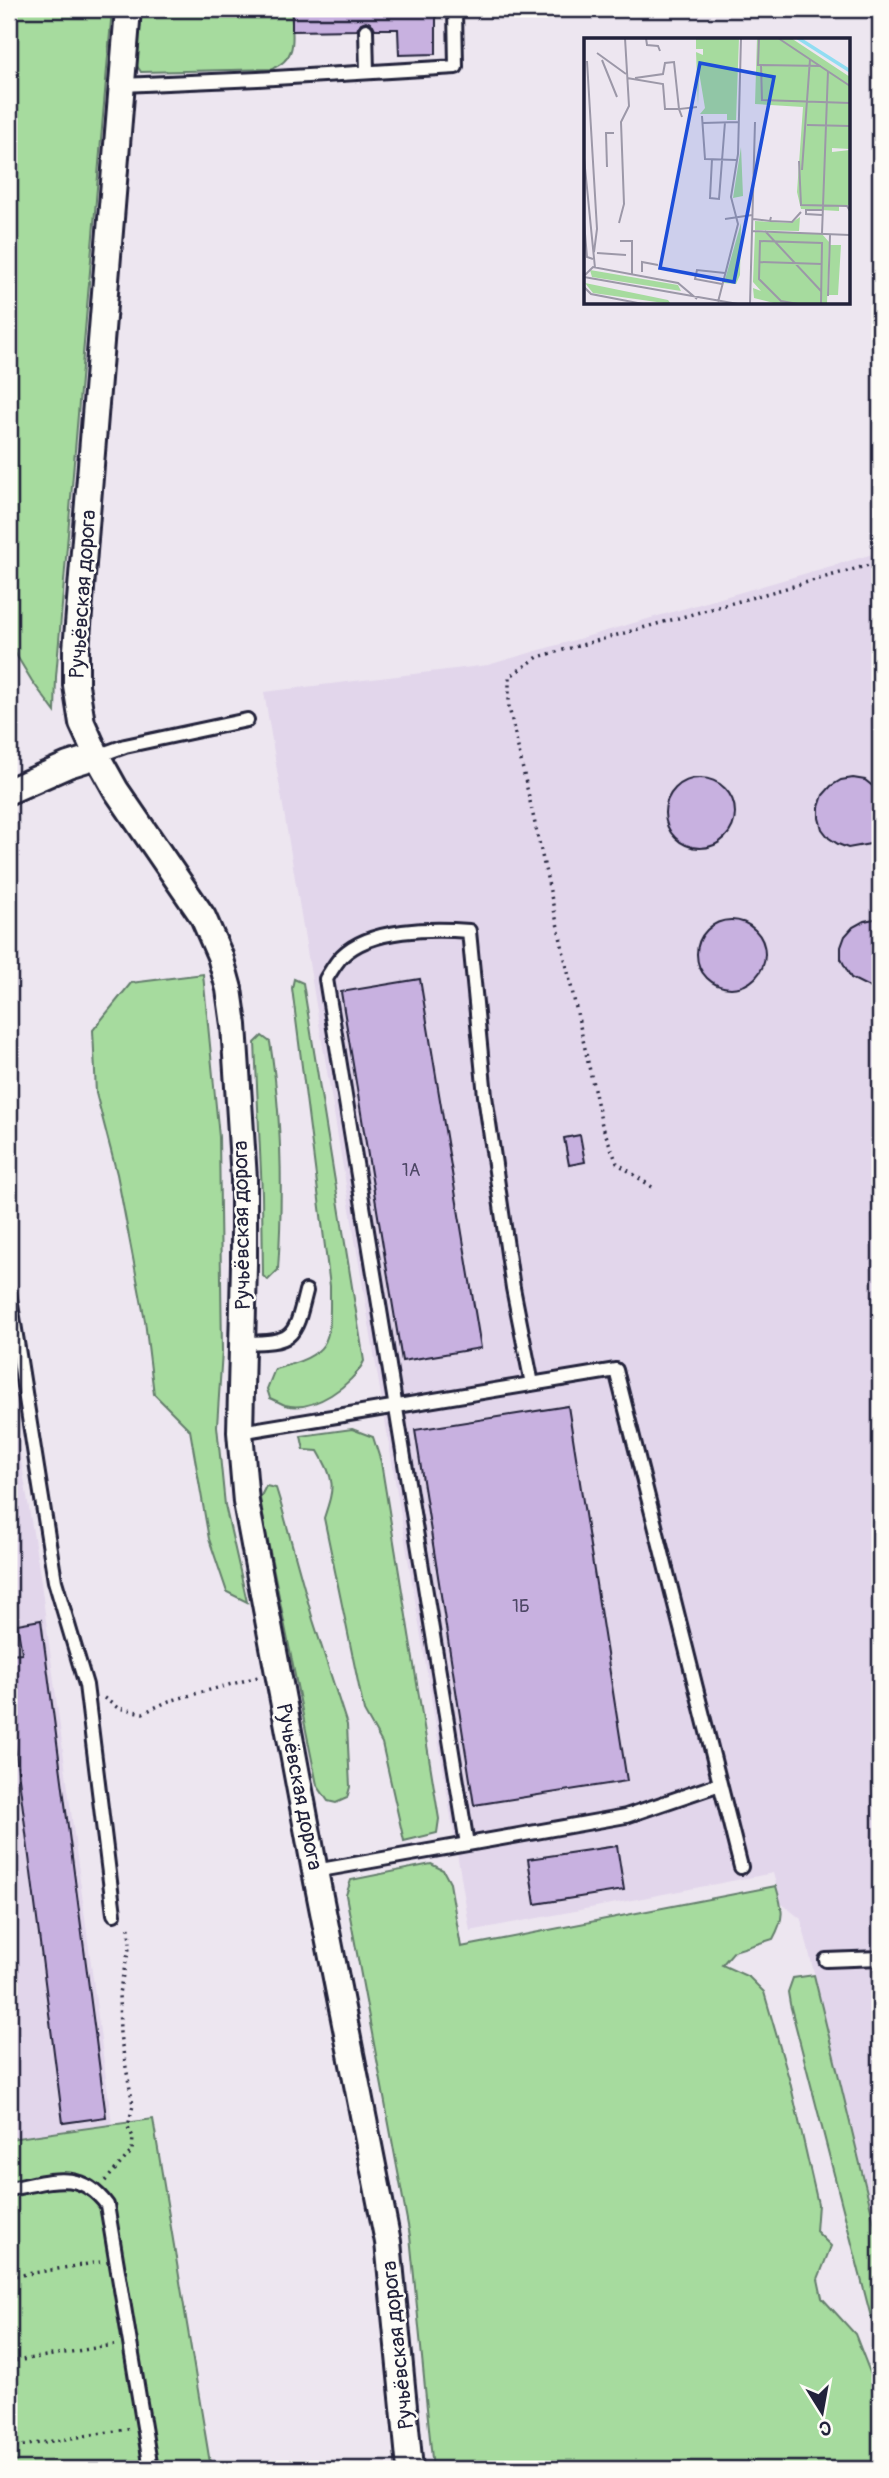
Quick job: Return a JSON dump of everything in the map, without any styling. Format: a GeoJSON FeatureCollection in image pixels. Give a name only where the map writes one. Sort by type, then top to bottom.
{"type":"FeatureCollection","features":[{"type":"Feature","properties":{"kind":"street","name":"Ручьёвская дорога"},"geometry":{"type":"LineString","coordinates":[[128,9],[76,650],[76,685],[82,723],[97,756],[116,790],[202,917],[220,956],[229,989],[234,1025],[244,1179],[240,1432],[246,1502],[314,1871],[388,2242],[410,2469]]}},
{"type":"Feature","properties":{"kind":"street"},"geometry":{"type":"LineString","coordinates":[[9,791],[68,765],[97,756]]}},
{"type":"Feature","properties":{"kind":"lane"},"geometry":{"type":"LineString","coordinates":[[122,85],[456,67],[455,9]]}},
{"type":"Feature","properties":{"kind":"lane"},"geometry":{"type":"LineString","coordinates":[[366,30],[367,72]]}},
{"type":"Feature","properties":{"kind":"lane"},"geometry":{"type":"LineString","coordinates":[[97,756],[125,746],[247,720]]}},
{"type":"Feature","properties":{"kind":"lane"},"geometry":{"type":"LineString","coordinates":[[467,1844],[326,978],[342,956],[361,942],[387,935],[436,929],[469,931],[485,1096],[513,1289],[532,1384]]}},
{"type":"Feature","properties":{"kind":"lane"},"geometry":{"type":"LineString","coordinates":[[242,1343],[271,1342],[287,1338],[297,1327],[306,1291]]}},
{"type":"Feature","properties":{"kind":"lane"},"geometry":{"type":"LineString","coordinates":[[9,1292],[55,1581],[86,1685],[114,1914]]}},
{"type":"Feature","properties":{"kind":"lane"},"geometry":{"type":"LineString","coordinates":[[240,1432],[616,1370],[741,1867]]}},
{"type":"Feature","properties":{"kind":"lane"},"geometry":{"type":"LineString","coordinates":[[314,1871],[626,1816],[720,1784]]}},
{"type":"Feature","properties":{"kind":"lane"},"geometry":{"type":"LineString","coordinates":[[826,1960],[880,1958]]}},
{"type":"Feature","properties":{"kind":"lane"},"geometry":{"type":"LineString","coordinates":[[9,2189],[62,2180],[81,2182],[96,2190],[107,2205],[151,2469]]}},
{"type":"Feature","properties":{"kind":"path"},"geometry":{"type":"LineString","coordinates":[[652,1186],[617,1163],[602,1125],[509,707],[509,677],[538,657],[880,562]]}},
{"type":"Feature","properties":{"kind":"path"},"geometry":{"type":"LineString","coordinates":[[86,1685],[118,1708],[143,1713],[204,1691],[277,1672]]}},
{"type":"Feature","properties":{"kind":"path"},"geometry":{"type":"LineString","coordinates":[[96,2190],[132,2151],[134,2145],[128,2127],[133,2105],[120,2035],[119,1993],[130,1944],[129,1928],[114,1914]]}},
{"type":"Feature","properties":{"kind":"path"},"geometry":{"type":"LineString","coordinates":[[9,2277],[116,2259]]}},
{"type":"Feature","properties":{"kind":"path"},"geometry":{"type":"LineString","coordinates":[[9,2362],[130,2342]]}},
{"type":"Feature","properties":{"kind":"path"},"geometry":{"type":"LineString","coordinates":[[9,2412],[18,2469]]}},
{"type":"Feature","properties":{"kind":"path"},"geometry":{"type":"LineString","coordinates":[[9,2448],[144,2426]]}},
{"type":"Feature","properties":{"kind":"shaded area"},"geometry":{"type":"Polygon","coordinates":[[[880,552],[880,2246],[801,1919],[781,1903],[773,1873],[470,1931],[264,692],[488,665],[880,552]]]}},
{"type":"Feature","properties":{"kind":"shaded area"},"geometry":{"type":"Polygon","coordinates":[[[9,1387],[40,1575],[112,2124],[9,2139],[9,1387]]]}},
{"type":"Feature","properties":{"kind":"green space"},"geometry":{"type":"Polygon","coordinates":[[[9,9],[112,9],[55,712],[9,643],[9,499],[13,411],[9,396],[9,9]]]}},
{"type":"Feature","properties":{"kind":"green space"},"geometry":{"type":"Polygon","coordinates":[[[140,9],[291,9],[292,45],[286,59],[271,69],[141,72],[135,63],[140,9]]]}},
{"type":"Feature","properties":{"kind":"green space"},"geometry":{"type":"Polygon","coordinates":[[[203,974],[219,1137],[222,1351],[217,1426],[225,1505],[247,1602],[227,1592],[209,1539],[190,1430],[154,1394],[145,1321],[117,1174],[96,1093],[93,1030],[131,983],[203,974]]]}},
{"type":"Feature","properties":{"kind":"green space"},"geometry":{"type":"Polygon","coordinates":[[[294,979],[303,983],[364,1361],[342,1388],[319,1401],[296,1406],[285,1405],[270,1398],[267,1389],[275,1369],[308,1357],[325,1343],[330,1321],[330,1286],[292,988],[294,979]]]}},
{"type":"Feature","properties":{"kind":"green space"},"geometry":{"type":"Polygon","coordinates":[[[262,1036],[270,1042],[280,1156],[278,1270],[268,1280],[263,1276],[255,1043],[262,1036]]]}},
{"type":"Feature","properties":{"kind":"green space"},"geometry":{"type":"Polygon","coordinates":[[[352,1429],[373,1437],[381,1462],[439,1819],[437,1833],[404,1841],[382,1743],[364,1711],[324,1518],[332,1483],[318,1451],[304,1450],[301,1436],[352,1429]]]}},
{"type":"Feature","properties":{"kind":"green space"},"geometry":{"type":"Polygon","coordinates":[[[266,1486],[276,1488],[313,1620],[347,1725],[350,1787],[347,1798],[336,1803],[328,1801],[317,1785],[260,1498],[266,1486]]]}},
{"type":"Feature","properties":{"kind":"green space"},"geometry":{"type":"Polygon","coordinates":[[[431,1864],[443,1870],[450,1883],[461,1947],[776,1886],[782,1913],[773,1939],[734,1951],[722,1965],[749,1977],[764,1992],[790,2082],[818,2204],[816,2231],[831,2246],[818,2279],[822,2298],[855,2334],[871,2375],[880,2370],[880,2469],[433,2469],[410,2236],[346,1895],[351,1880],[431,1864]]]}},
{"type":"Feature","properties":{"kind":"green space"},"geometry":{"type":"Polygon","coordinates":[[[814,1975],[880,2246],[880,2352],[790,2004],[788,1992],[793,1978],[814,1975]]]}},
{"type":"Feature","properties":{"kind":"green space"},"geometry":{"type":"Polygon","coordinates":[[[153,2119],[211,2469],[9,2469],[9,2139],[153,2119]]]}},
{"type":"Feature","properties":{"kind":"building"},"geometry":{"type":"Polygon","coordinates":[[[292,9],[436,9],[436,54],[399,55],[398,29],[375,29],[366,21],[361,23],[357,30],[292,31],[292,9]]]}},
{"type":"Feature","properties":{"kind":"building"},"geometry":{"type":"Polygon","coordinates":[[[700,778],[719,784],[729,794],[735,813],[729,832],[719,842],[700,848],[681,842],[671,832],[665,813],[671,794],[681,784],[700,778]]]}},
{"type":"Feature","properties":{"kind":"building"},"geometry":{"type":"Polygon","coordinates":[[[841,780],[865,780],[880,792],[880,836],[870,844],[848,848],[829,838],[822,829],[819,807],[823,795],[831,786],[841,780]]]}},
{"type":"Feature","properties":{"kind":"building"},"geometry":{"type":"Polygon","coordinates":[[[880,918],[880,988],[871,988],[851,978],[841,959],[841,947],[845,936],[853,927],[864,921],[880,918]]]}},
{"type":"Feature","properties":{"kind":"building"},"geometry":{"type":"Polygon","coordinates":[[[724,920],[738,920],[750,925],[760,935],[765,954],[760,973],[750,983],[738,988],[724,988],[712,983],[702,973],[697,961],[697,947],[702,935],[712,925],[724,920]]]}},
{"type":"Feature","properties":{"kind":"building"},"geometry":{"type":"Polygon","coordinates":[[[420,979],[481,1348],[402,1361],[341,992],[420,979]]]}},
{"type":"Feature","properties":{"kind":"building"},"geometry":{"type":"Polygon","coordinates":[[[580,1135],[585,1162],[569,1165],[564,1138],[580,1135]]]}},
{"type":"Feature","properties":{"kind":"building"},"geometry":{"type":"Polygon","coordinates":[[[568,1406],[627,1781],[474,1805],[415,1430],[568,1406]]]}},
{"type":"Feature","properties":{"kind":"building"},"geometry":{"type":"Polygon","coordinates":[[[41,1620],[106,2117],[63,2123],[9,1700],[9,1654],[22,1653],[17,1624],[41,1620]]]}},
{"type":"Feature","properties":{"kind":"building"},"geometry":{"type":"Polygon","coordinates":[[[617,1846],[624,1890],[535,1904],[528,1859],[617,1846]]]}}]}
